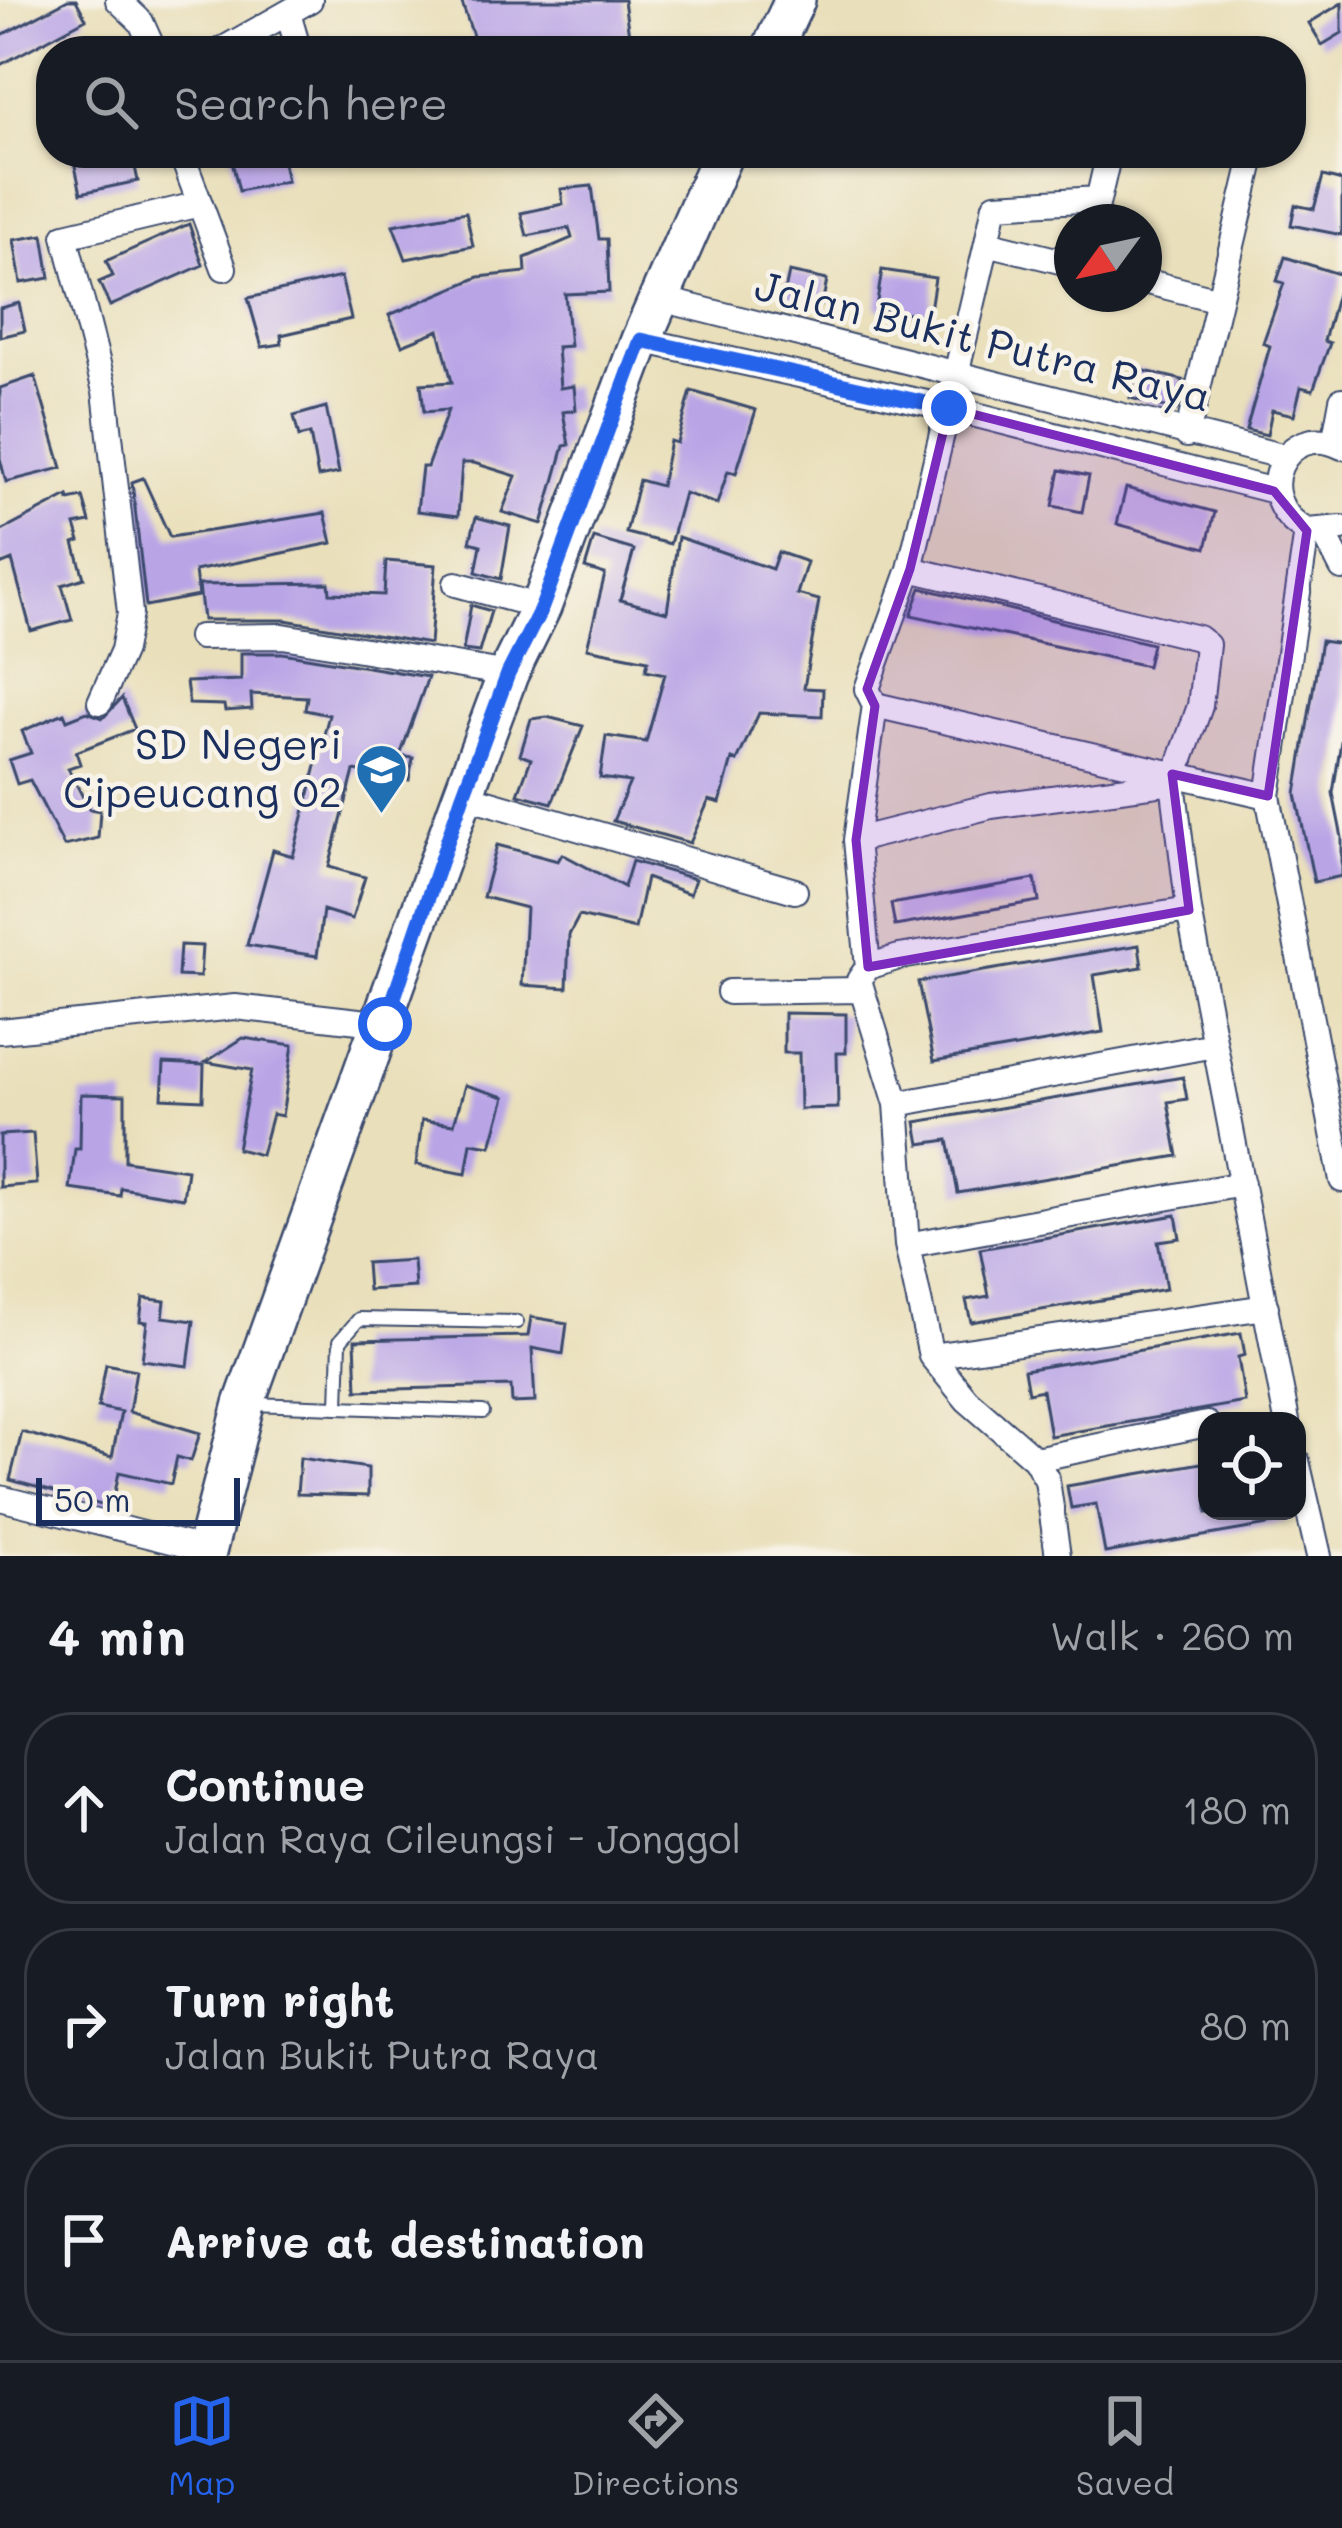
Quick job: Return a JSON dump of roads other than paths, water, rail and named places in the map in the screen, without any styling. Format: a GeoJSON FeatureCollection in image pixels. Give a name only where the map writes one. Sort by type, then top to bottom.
{"type":"FeatureCollection","features":[{"type":"Feature","properties":{"kind":"main road"},"geometry":{"type":"LineString","coordinates":[[778,36],[795,0]]}},
{"type":"Feature","properties":{"kind":"main road"},"geometry":{"type":"LineString","coordinates":[[206,1553],[244,1404],[385,1024],[463,795],[508,674],[542,607],[641,340],[717,168]]}},
{"type":"Feature","properties":{"kind":"street"},"geometry":{"type":"LineString","coordinates":[[118,0],[141,22],[147,36]]}},
{"type":"Feature","properties":{"kind":"street"},"geometry":{"type":"LineString","coordinates":[[247,36],[299,7]]}},
{"type":"Feature","properties":{"kind":"street"},"geometry":{"type":"LineString","coordinates":[[187,168],[224,268]]}},
{"type":"Feature","properties":{"kind":"street"},"geometry":{"type":"LineString","coordinates":[[1097,204],[1105,168]]}},
{"type":"Feature","properties":{"kind":"street"},"geometry":{"type":"LineString","coordinates":[[1187,435],[1251,168]]}},
{"type":"Feature","properties":{"kind":"street"},"geometry":{"type":"LineString","coordinates":[[100,702],[123,650],[130,613],[105,391],[65,236],[200,204]]}},
{"type":"Feature","properties":{"kind":"street"},"geometry":{"type":"LineString","coordinates":[[1054,209],[995,205],[910,569],[867,689],[875,705],[856,840],[864,978],[897,1104],[907,1245],[931,1355],[967,1400],[1035,1459],[1047,1480],[1058,1556]]}},
{"type":"Feature","properties":{"kind":"street"},"geometry":{"type":"LineString","coordinates":[[987,243],[1054,259]]}},
{"type":"Feature","properties":{"kind":"street"},"geometry":{"type":"LineString","coordinates":[[1162,286],[1220,300]]}},
{"type":"Feature","properties":{"kind":"street","name":"Jalan Bukit Putra Raya"},"geometry":{"type":"LineString","coordinates":[[661,299],[1285,457]]}},
{"type":"Feature","properties":{"kind":"street","name":"Jalan Bukit Putra Raya"},"geometry":{"type":"LineString","coordinates":[[641,340],[949,408],[1274,491]]}},
{"type":"Feature","properties":{"kind":"street"},"geometry":{"type":"LineString","coordinates":[[1331,530],[1279,508],[1274,491],[1285,457],[1316,440],[1338,445],[1342,400]]}},
{"type":"Feature","properties":{"kind":"street"},"geometry":{"type":"LineString","coordinates":[[1331,530],[1342,568]]}},
{"type":"Feature","properties":{"kind":"street"},"geometry":{"type":"LineString","coordinates":[[1331,530],[1268,796],[1342,1180]]}},
{"type":"Feature","properties":{"kind":"street"},"geometry":{"type":"LineString","coordinates":[[910,569],[1198,638],[1209,656],[1176,779],[1189,910],[1285,1412]]}},
{"type":"Feature","properties":{"kind":"street"},"geometry":{"type":"LineString","coordinates":[[456,584],[542,607]]}},
{"type":"Feature","properties":{"kind":"street"},"geometry":{"type":"LineString","coordinates":[[200,637],[283,636],[508,674]]}},
{"type":"Feature","properties":{"kind":"street"},"geometry":{"type":"LineString","coordinates":[[875,705],[1176,779],[1268,796]]}},
{"type":"Feature","properties":{"kind":"street"},"geometry":{"type":"LineString","coordinates":[[856,840],[991,806],[1176,779]]}},
{"type":"Feature","properties":{"kind":"street"},"geometry":{"type":"LineString","coordinates":[[463,795],[795,891]]}},
{"type":"Feature","properties":{"kind":"street"},"geometry":{"type":"LineString","coordinates":[[729,992],[864,978],[899,957],[1189,910]]}},
{"type":"Feature","properties":{"kind":"street"},"geometry":{"type":"LineString","coordinates":[[0,1031],[235,1007],[385,1024]]}},
{"type":"Feature","properties":{"kind":"street"},"geometry":{"type":"LineString","coordinates":[[897,1104],[1214,1045]]}},
{"type":"Feature","properties":{"kind":"street"},"geometry":{"type":"LineString","coordinates":[[907,1245],[1242,1184]]}},
{"type":"Feature","properties":{"kind":"street"},"geometry":{"type":"LineString","coordinates":[[931,1355],[1266,1307]]}},
{"type":"Feature","properties":{"kind":"street"},"geometry":{"type":"LineString","coordinates":[[1035,1459],[1198,1426]]}},
{"type":"Feature","properties":{"kind":"street"},"geometry":{"type":"LineString","coordinates":[[0,1498],[206,1553]]}},
{"type":"Feature","properties":{"kind":"street"},"geometry":{"type":"LineString","coordinates":[[1306,1500],[1319,1556]]}},
{"type":"Feature","properties":{"kind":"street"},"geometry":{"type":"LineString","coordinates":[[1328,1556],[1342,1554]]}},
{"type":"Feature","properties":{"kind":"lane"},"geometry":{"type":"LineString","coordinates":[[338,1406],[340,1341],[359,1319],[517,1322]]}},
{"type":"Feature","properties":{"kind":"lane"},"geometry":{"type":"LineString","coordinates":[[244,1404],[483,1412]]}},
{"type":"Feature","properties":{"kind":"place","name":"SD Negeri Cipeucang 02"},"geometry":{"type":"Point","coordinates":[381,815]}}]}
